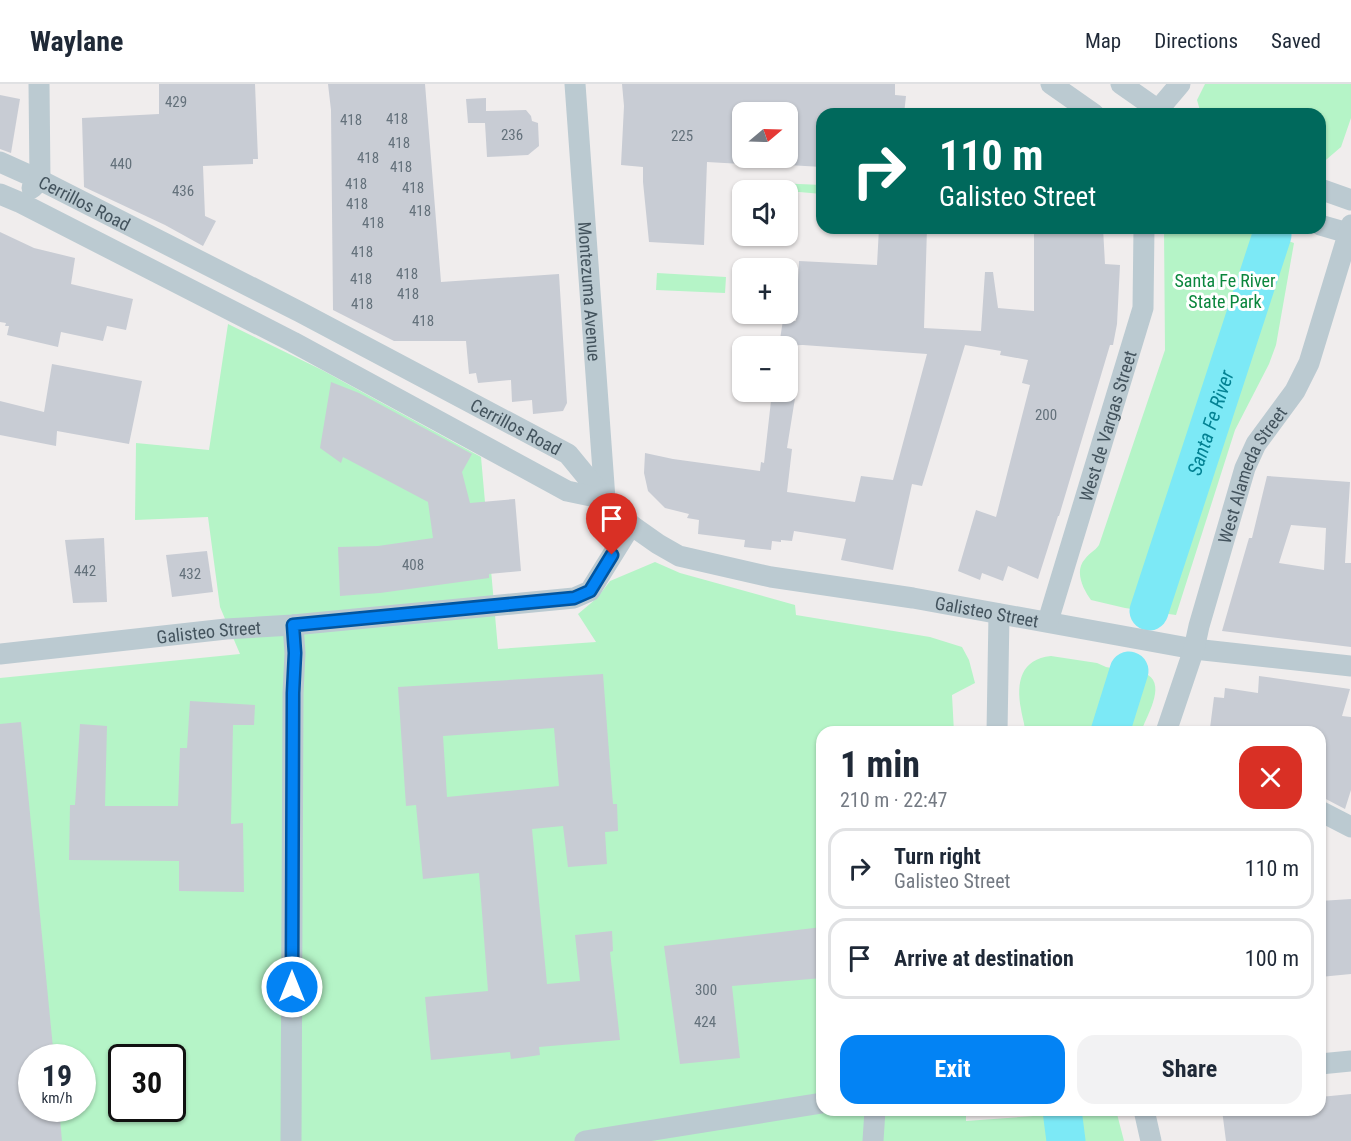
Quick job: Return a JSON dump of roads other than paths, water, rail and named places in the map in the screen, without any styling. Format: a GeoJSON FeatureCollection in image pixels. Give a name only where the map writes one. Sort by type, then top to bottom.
{"type":"FeatureCollection","features":[{"type":"Feature","properties":{"kind":"street"},"geometry":{"type":"LineString","coordinates":[[10,198],[40,180],[39,84]]}},
{"type":"Feature","properties":{"kind":"street","name":"Montezuma Avenue"},"geometry":{"type":"LineString","coordinates":[[575,84],[605,499]]}},
{"type":"Feature","properties":{"kind":"street"},"geometry":{"type":"LineString","coordinates":[[1051,84],[1085,108]]}},
{"type":"Feature","properties":{"kind":"street"},"geometry":{"type":"LineString","coordinates":[[1121,84],[1155,108]]}},
{"type":"Feature","properties":{"kind":"street"},"geometry":{"type":"LineString","coordinates":[[1164,108],[1179,84]]}},
{"type":"Feature","properties":{"kind":"street","name":"Cerrillos Road"},"geometry":{"type":"LineString","coordinates":[[0,162],[40,180],[321,323],[568,454],[605,499]]}},
{"type":"Feature","properties":{"kind":"street"},"geometry":{"type":"LineString","coordinates":[[1326,191],[1351,200]]}},
{"type":"Feature","properties":{"kind":"street","name":"Cerrillos Road"},"geometry":{"type":"LineString","coordinates":[[10,198],[292,342],[567,491],[605,499]]}},
{"type":"Feature","properties":{"kind":"street"},"geometry":{"type":"LineString","coordinates":[[1326,226],[1350,231]]}},
{"type":"Feature","properties":{"kind":"street","name":"West Alameda Street"},"geometry":{"type":"LineString","coordinates":[[1171,726],[1245,468],[1256,444],[1295,391],[1309,363],[1350,231]]}},
{"type":"Feature","properties":{"kind":"street","name":"West de Vargas Street"},"geometry":{"type":"LineString","coordinates":[[1048,621],[1143,308],[1144,234]]}},
{"type":"Feature","properties":{"kind":"street","name":"Galisteo Street"},"geometry":{"type":"LineString","coordinates":[[605,499],[631,525],[679,556],[771,577],[914,598],[1194,649],[1351,666]]}},
{"type":"Feature","properties":{"kind":"street","name":"Galisteo Street"},"geometry":{"type":"LineString","coordinates":[[0,654],[226,629],[293,625],[574,598],[590,591],[631,525]]}},
{"type":"Feature","properties":{"kind":"street"},"geometry":{"type":"LineString","coordinates":[[997,726],[999,614]]}},
{"type":"Feature","properties":{"kind":"street"},"geometry":{"type":"LineString","coordinates":[[291,1141],[295,653],[293,625]]}},
{"type":"Feature","properties":{"kind":"street"},"geometry":{"type":"LineString","coordinates":[[1326,813],[1351,827]]}},
{"type":"Feature","properties":{"kind":"street"},"geometry":{"type":"LineString","coordinates":[[1326,1063],[1351,1061]]}},
{"type":"Feature","properties":{"kind":"street"},"geometry":{"type":"LineString","coordinates":[[585,1141],[816,1104]]}},
{"type":"Feature","properties":{"kind":"street"},"geometry":{"type":"LineString","coordinates":[[873,1141],[875,1116]]}},
{"type":"Feature","properties":{"kind":"street"},"geometry":{"type":"LineString","coordinates":[[1145,1116],[1151,1141]]}},
{"type":"Feature","properties":{"kind":"waterway","name":"Santa Fe River"},"geometry":{"type":"LineString","coordinates":[[1149,611],[1272,235]]}},
{"type":"Feature","properties":{"kind":"waterway","name":"Santa Fe River"},"geometry":{"type":"LineString","coordinates":[[1112,726],[1129,671]]}},
{"type":"Feature","properties":{"kind":"waterway","name":"Santa Fe River"},"geometry":{"type":"LineString","coordinates":[[1063,1116],[1066,1141]]}},
{"type":"Feature","properties":{"kind":"park label","name":"Santa Fe River State Park"},"geometry":{"type":"Point","coordinates":[1225,290]}}]}
